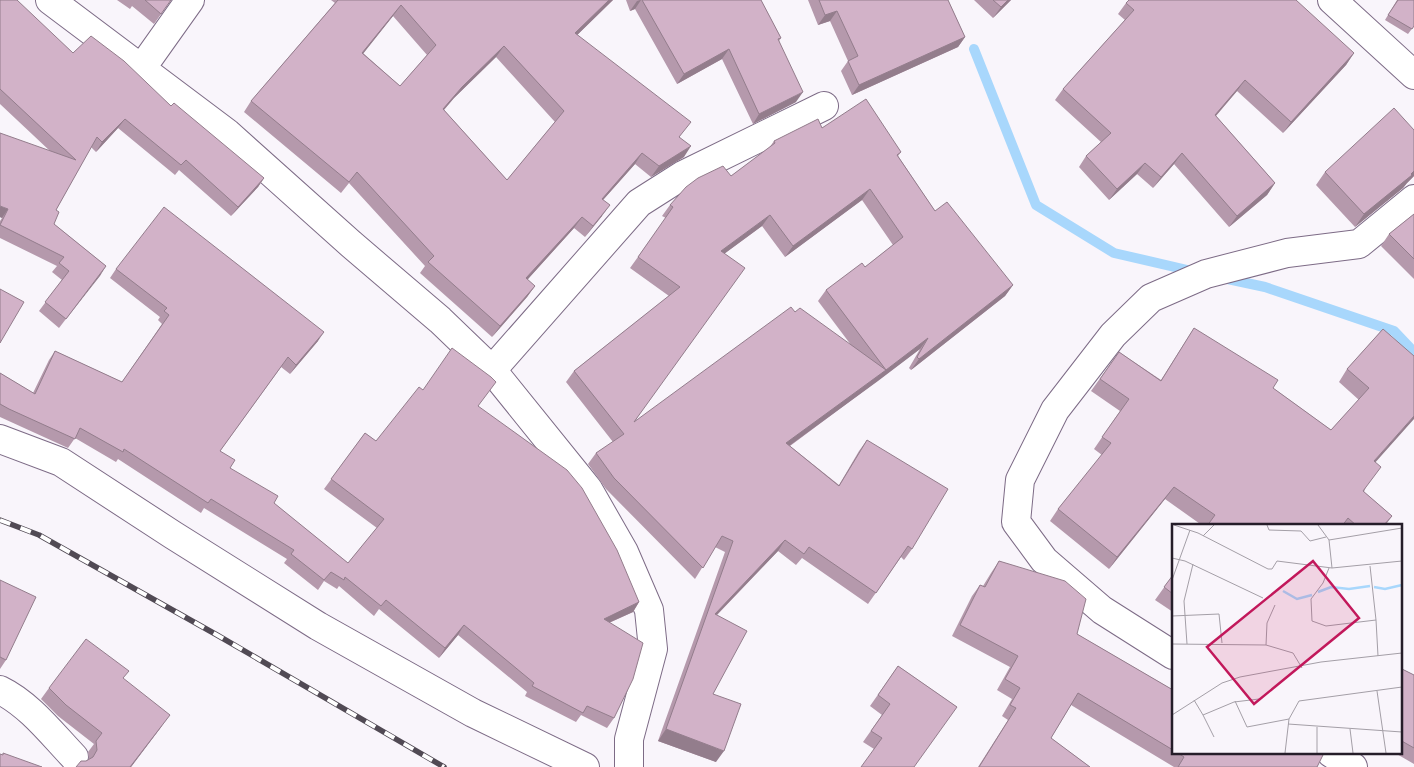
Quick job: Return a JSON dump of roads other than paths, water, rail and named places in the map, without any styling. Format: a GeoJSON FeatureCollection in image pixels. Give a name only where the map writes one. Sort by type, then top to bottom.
{"type":"FeatureCollection","features":[{"type":"Feature","properties":{"kind":"street"},"geometry":{"type":"LineString","coordinates":[[50,0],[228,133],[351,244],[440,320],[492,370],[588,489],[624,552],[649,610],[653,649],[628,739],[629,767]]}},
{"type":"Feature","properties":{"kind":"street"},"geometry":{"type":"LineString","coordinates":[[141,69],[190,0]]}},
{"type":"Feature","properties":{"kind":"street"},"geometry":{"type":"LineString","coordinates":[[1332,0],[1414,75]]}},
{"type":"Feature","properties":{"kind":"street"},"geometry":{"type":"LineString","coordinates":[[492,370],[639,203],[684,175],[824,106]]}},
{"type":"Feature","properties":{"kind":"street"},"geometry":{"type":"LineString","coordinates":[[1172,654],[1102,610],[1044,560],[1016,522],[1020,480],[1055,410],[1113,336],[1151,298],[1206,274],[1287,253],[1359,244],[1414,199]]}},
{"type":"Feature","properties":{"kind":"street"},"geometry":{"type":"LineString","coordinates":[[0,439],[61,462],[318,626],[473,713],[585,767]]}},
{"type":"Feature","properties":{"kind":"street"},"geometry":{"type":"LineString","coordinates":[[0,690],[8,694],[34,716],[74,757]]}},
{"type":"Feature","properties":{"kind":"street"},"geometry":{"type":"LineString","coordinates":[[1333,754],[1353,767]]}},
{"type":"Feature","properties":{"kind":"waterway"},"geometry":{"type":"LineString","coordinates":[[974,49],[1036,205],[1114,253],[1196,272]]}},
{"type":"Feature","properties":{"kind":"waterway"},"geometry":{"type":"LineString","coordinates":[[1223,278],[1265,287],[1394,331],[1414,352]]}},
{"type":"Feature","properties":{"kind":"railway"},"geometry":{"type":"LineString","coordinates":[[0,520],[39,535],[217,635],[444,767]]}}]}
